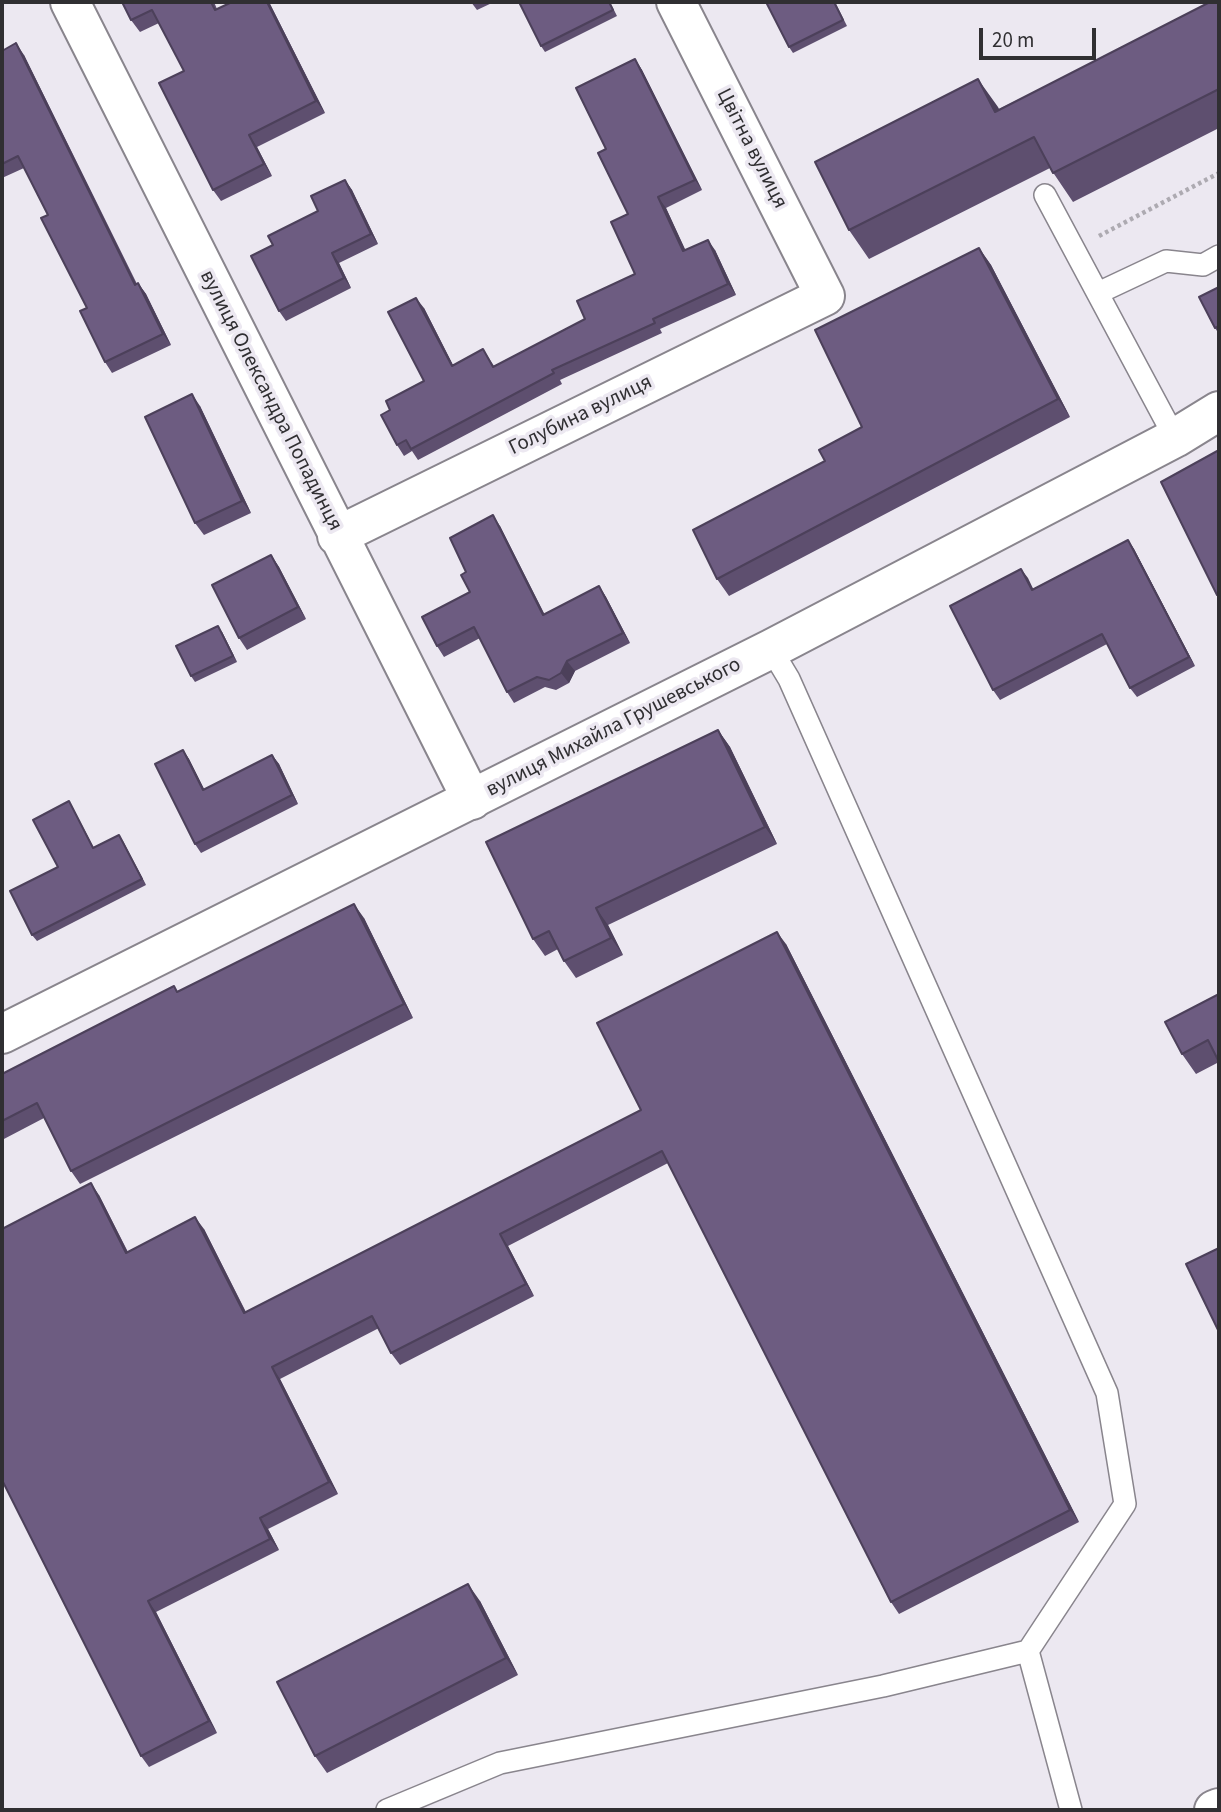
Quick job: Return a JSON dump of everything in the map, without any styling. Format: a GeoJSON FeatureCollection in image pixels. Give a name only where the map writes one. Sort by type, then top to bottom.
{"type":"FeatureCollection","features":[{"type":"Feature","properties":{"kind":"street","name":"вулиця Олександра Попадинця"},"geometry":{"type":"LineString","coordinates":[[70,2],[472,800]]}},
{"type":"Feature","properties":{"kind":"street","name":"Цвітна вулиця"},"geometry":{"type":"LineString","coordinates":[[676,2],[825,296]]}},
{"type":"Feature","properties":{"kind":"street","name":"Голубина вулиця"},"geometry":{"type":"LineString","coordinates":[[337,536],[825,296]]}},
{"type":"Feature","properties":{"kind":"street","name":"вулиця Михайла Грушевського"},"geometry":{"type":"LineString","coordinates":[[2,1034],[771,649],[1175,438],[1219,411]]}},
{"type":"Feature","properties":{"kind":"street"},"geometry":{"type":"LineString","coordinates":[[1214,1810],[1219,1808]]}},
{"type":"Feature","properties":{"kind":"lane"},"geometry":{"type":"LineString","coordinates":[[1045,195],[1175,438]]}},
{"type":"Feature","properties":{"kind":"lane"},"geometry":{"type":"LineString","coordinates":[[1098,293],[1166,261],[1203,265],[1219,256]]}},
{"type":"Feature","properties":{"kind":"lane"},"geometry":{"type":"LineString","coordinates":[[387,1810],[500,1763],[883,1686],[1028,1651],[1125,1504],[1107,1393],[789,679],[771,649]]}},
{"type":"Feature","properties":{"kind":"lane"},"geometry":{"type":"LineString","coordinates":[[1028,1651],[1071,1810]]}},
{"type":"Feature","properties":{"kind":"path"},"geometry":{"type":"LineString","coordinates":[[1074,249],[1219,173]]}},
{"type":"Feature","properties":{"kind":"building"},"geometry":{"type":"Polygon","coordinates":[[[122,2],[211,2],[215,10],[232,2],[267,2],[316,101],[249,135],[264,164],[213,190],[159,83],[184,71],[152,10],[131,20],[122,2]]]}},
{"type":"Feature","properties":{"kind":"building"},"geometry":{"type":"Polygon","coordinates":[[[519,2],[609,2],[613,10],[541,46],[519,2]]]}},
{"type":"Feature","properties":{"kind":"building"},"geometry":{"type":"Polygon","coordinates":[[[766,2],[834,2],[843,20],[789,47],[766,2]]]}},
{"type":"Feature","properties":{"kind":"building"},"geometry":{"type":"Polygon","coordinates":[[[1210,2],[1219,2],[1219,89],[1053,173],[1034,137],[849,230],[815,162],[978,79],[995,112],[1210,2]]]}},
{"type":"Feature","properties":{"kind":"building"},"geometry":{"type":"Polygon","coordinates":[[[16,43],[135,285],[138,283],[163,334],[105,362],[80,311],[87,308],[41,218],[48,215],[18,156],[2,164],[2,51],[16,43]]]}},
{"type":"Feature","properties":{"kind":"building"},"geometry":{"type":"Polygon","coordinates":[[[635,59],[695,180],[658,197],[683,251],[708,240],[728,284],[653,319],[655,323],[552,370],[554,373],[411,449],[406,440],[397,445],[381,415],[390,410],[386,401],[424,381],[388,312],[416,298],[452,366],[483,349],[493,367],[585,319],[577,301],[635,274],[611,222],[628,214],[598,153],[606,149],[576,88],[635,59]]]}},
{"type":"Feature","properties":{"kind":"building"},"geometry":{"type":"Polygon","coordinates":[[[345,180],[371,234],[332,253],[344,278],[279,311],[251,256],[273,245],[268,236],[318,211],[311,196],[345,180]]]}},
{"type":"Feature","properties":{"kind":"building"},"geometry":{"type":"Polygon","coordinates":[[[979,248],[1058,399],[717,579],[693,530],[825,461],[819,450],[862,427],[815,330],[979,248]]]}},
{"type":"Feature","properties":{"kind":"building"},"geometry":{"type":"Polygon","coordinates":[[[1219,287],[1219,326],[1215,328],[1199,297],[1219,287]]]}},
{"type":"Feature","properties":{"kind":"building"},"geometry":{"type":"Polygon","coordinates":[[[192,394],[242,501],[195,523],[145,417],[192,394]]]}},
{"type":"Feature","properties":{"kind":"building"},"geometry":{"type":"Polygon","coordinates":[[[1219,450],[1219,594],[1217,595],[1161,482],[1219,450]]]}},
{"type":"Feature","properties":{"kind":"building"},"geometry":{"type":"Polygon","coordinates":[[[493,515],[543,615],[599,586],[623,633],[567,661],[561,673],[549,680],[537,677],[507,692],[474,627],[437,646],[422,617],[470,592],[461,575],[466,572],[450,538],[493,515]]]}},
{"type":"Feature","properties":{"kind":"building"},"geometry":{"type":"Polygon","coordinates":[[[1128,540],[1189,657],[1130,688],[1102,634],[993,690],[950,606],[1021,569],[1032,590],[1128,540]]]}},
{"type":"Feature","properties":{"kind":"building"},"geometry":{"type":"Polygon","coordinates":[[[271,555],[298,607],[239,638],[212,585],[271,555]]]}},
{"type":"Feature","properties":{"kind":"building"},"geometry":{"type":"Polygon","coordinates":[[[218,626],[233,656],[191,676],[176,646],[218,626]]]}},
{"type":"Feature","properties":{"kind":"building"},"geometry":{"type":"Polygon","coordinates":[[[718,730],[765,827],[596,908],[611,938],[564,961],[549,931],[533,939],[486,842],[718,730]]]}},
{"type":"Feature","properties":{"kind":"building"},"geometry":{"type":"Polygon","coordinates":[[[183,750],[203,790],[272,755],[292,795],[195,844],[155,764],[183,750]]]}},
{"type":"Feature","properties":{"kind":"building"},"geometry":{"type":"Polygon","coordinates":[[[69,801],[93,848],[119,835],[142,879],[32,935],[10,891],[58,867],[33,820],[69,801]]]}},
{"type":"Feature","properties":{"kind":"building"},"geometry":{"type":"Polygon","coordinates":[[[354,904],[404,1004],[71,1171],[37,1103],[2,1121],[2,1074],[174,986],[177,992],[354,904]]]}},
{"type":"Feature","properties":{"kind":"building"},"geometry":{"type":"Polygon","coordinates":[[[777,932],[1070,1510],[891,1602],[662,1151],[500,1234],[526,1284],[391,1353],[372,1316],[272,1367],[329,1482],[260,1518],[270,1539],[148,1601],[209,1721],[141,1756],[2,1480],[2,1229],[91,1183],[126,1253],[195,1217],[244,1313],[641,1110],[597,1023],[777,932]]]}},
{"type":"Feature","properties":{"kind":"building"},"geometry":{"type":"Polygon","coordinates":[[[1219,994],[1219,1062],[1208,1040],[1182,1054],[1165,1022],[1219,994]]]}},
{"type":"Feature","properties":{"kind":"building"},"geometry":{"type":"Polygon","coordinates":[[[1219,1248],[1219,1332],[1186,1264],[1219,1248]]]}},
{"type":"Feature","properties":{"kind":"building"},"geometry":{"type":"Polygon","coordinates":[[[468,1584],[506,1658],[315,1756],[277,1682],[468,1584]]]}}]}
